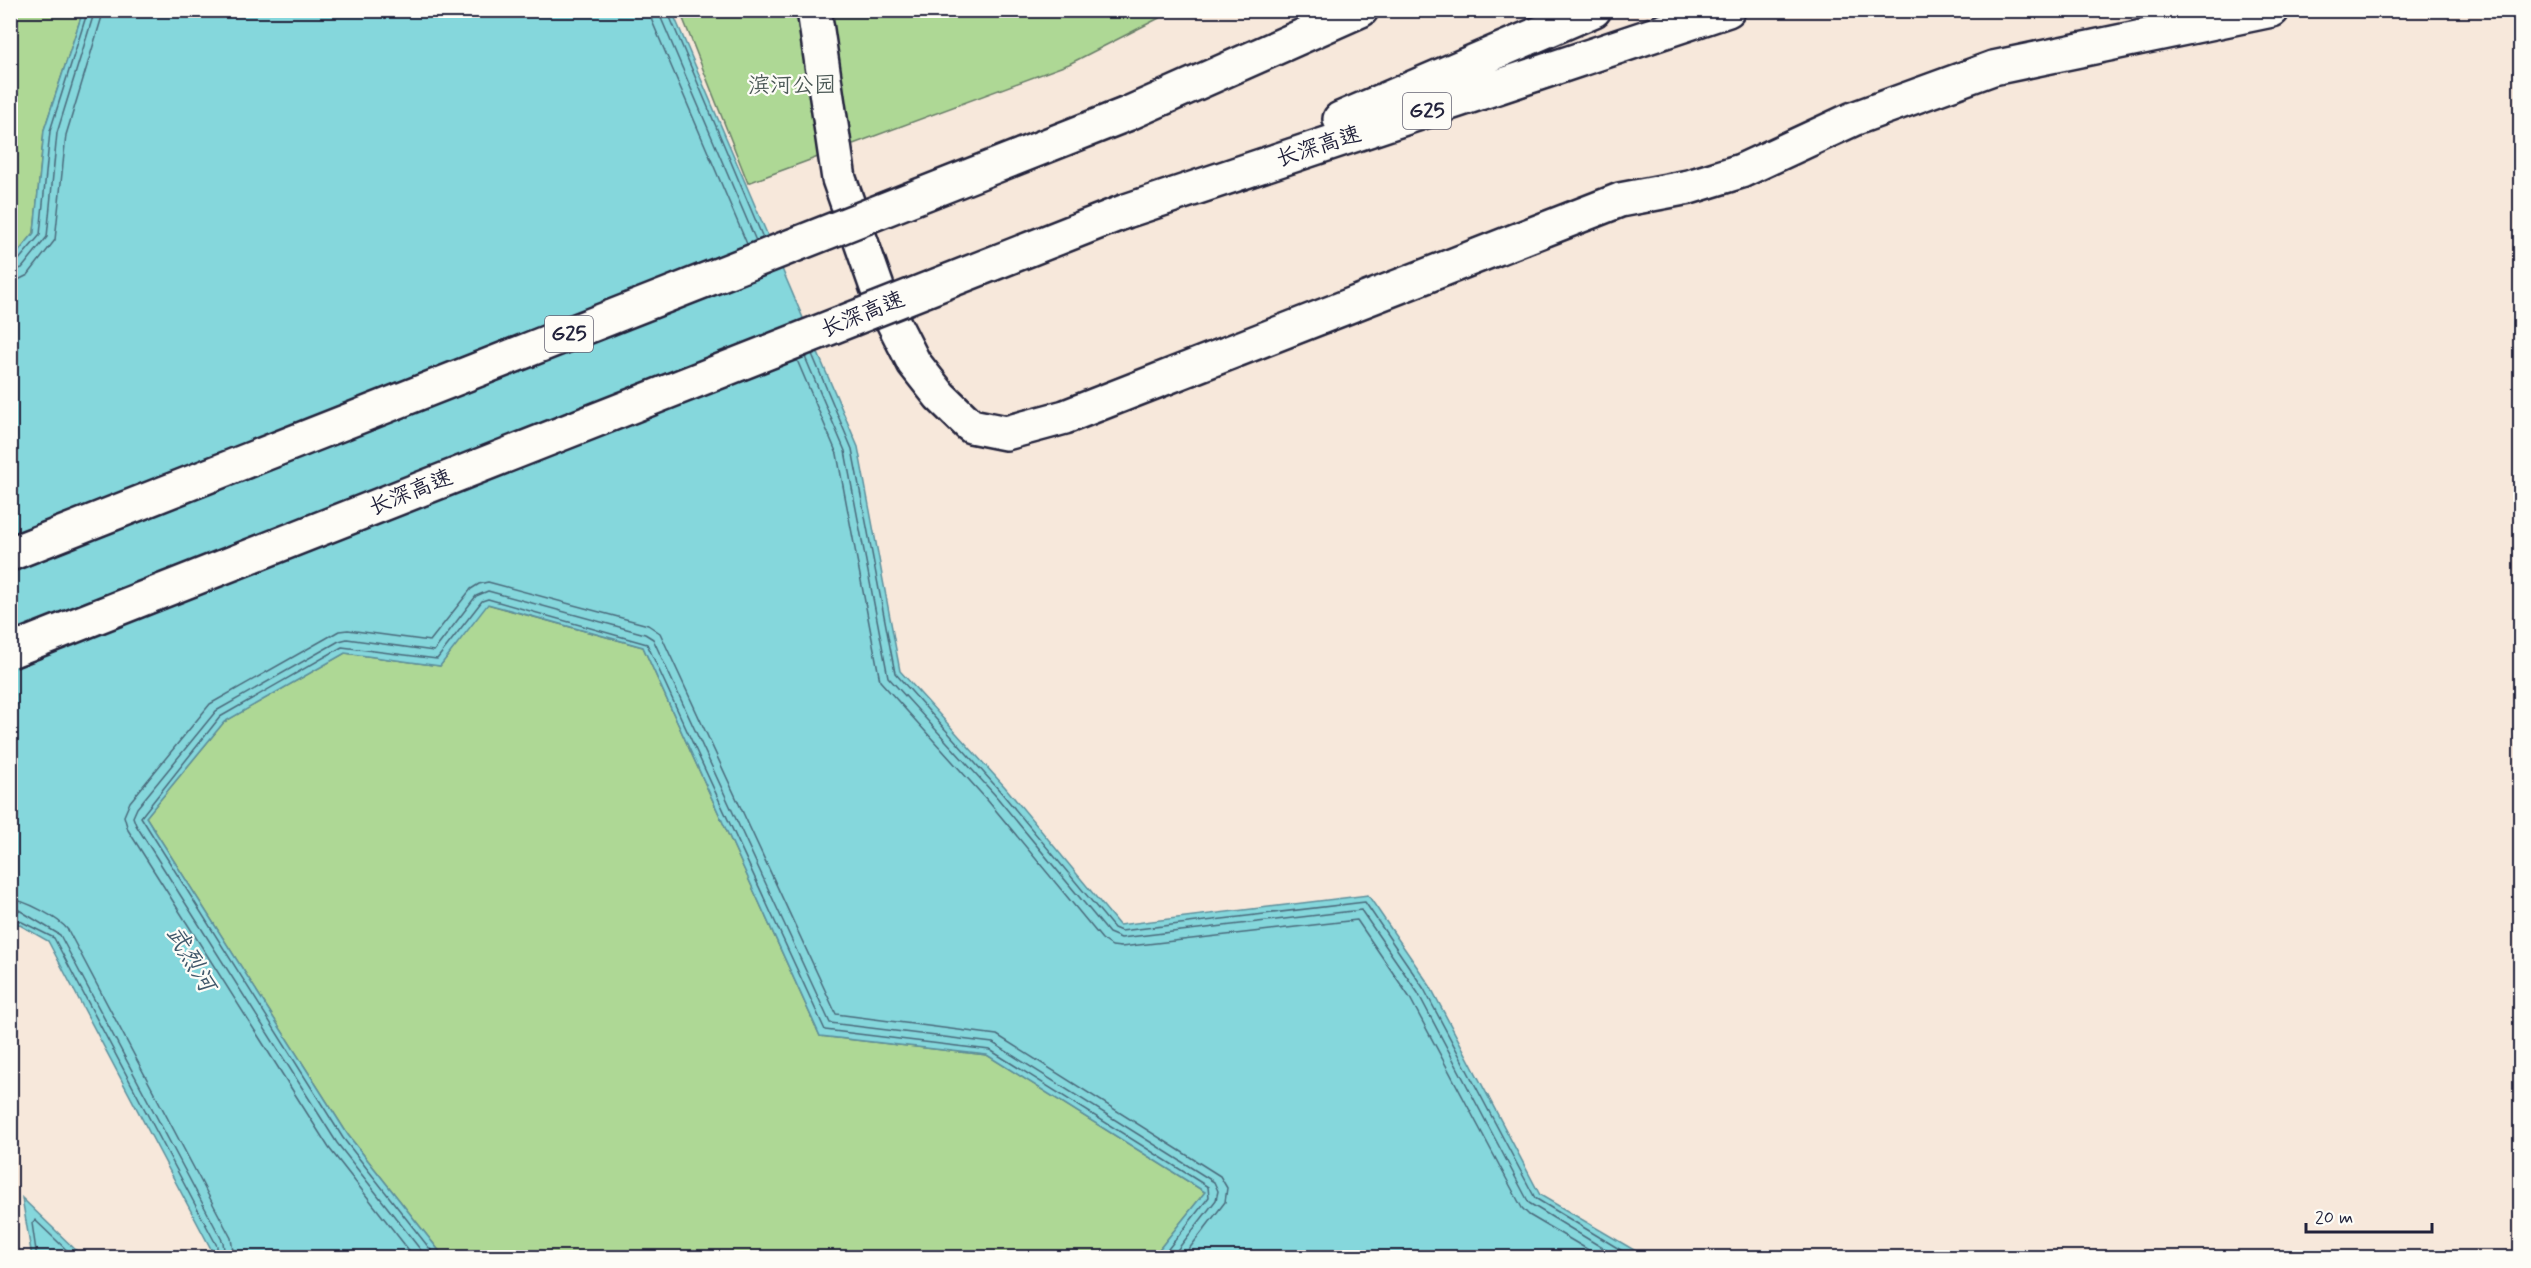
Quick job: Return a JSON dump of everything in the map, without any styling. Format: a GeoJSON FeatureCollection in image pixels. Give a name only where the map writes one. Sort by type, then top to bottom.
{"type":"FeatureCollection","features":[{"type":"Feature","properties":{"kind":"main road"},"geometry":{"type":"LineString","coordinates":[[814,10],[839,179],[880,296],[914,363],[940,396],[970,426],[1006,433],[1065,417],[1620,200],[1689,187],[1741,171],[1853,119],[1993,68],[2272,10]]}},
{"type":"Feature","properties":{"kind":"main road"},"geometry":{"type":"LineString","coordinates":[[1127,114],[1318,10]]}},
{"type":"Feature","properties":{"kind":"main road","name":"G25"},"geometry":{"type":"LineString","coordinates":[[10,554],[1127,114],[1361,10]]}},
{"type":"Feature","properties":{"kind":"main road"},"geometry":{"type":"LineString","coordinates":[[1126,211],[1594,10]]}},
{"type":"Feature","properties":{"kind":"main road","name":"长深高速"},"geometry":{"type":"LineString","coordinates":[[10,651],[1126,211],[1728,10]]}},
{"type":"Feature","properties":{"kind":"green space"},"geometry":{"type":"Polygon","coordinates":[[[11,11],[83,11],[44,130],[34,233],[11,261],[11,11]]]}},
{"type":"Feature","properties":{"kind":"green space","name":"滨河公园"},"geometry":{"type":"Polygon","coordinates":[[[680,11],[1173,11],[1069,64],[748,183],[680,11]]]}},
{"type":"Feature","properties":{"kind":"green space"},"geometry":{"type":"Polygon","coordinates":[[[487,604],[643,647],[820,1036],[987,1055],[1205,1192],[1153,1257],[444,1257],[348,1135],[146,817],[224,722],[345,653],[440,666],[487,604]]]}},
{"type":"Feature","properties":{"kind":"water","name":"武烈河"},"geometry":{"type":"Polygon","coordinates":[[[83,11],[672,11],[858,447],[900,671],[1005,787],[1119,925],[1368,895],[1430,986],[1540,1195],[1646,1257],[1153,1257],[1205,1192],[987,1055],[820,1036],[643,647],[488,604],[440,666],[345,653],[224,722],[146,817],[348,1135],[444,1257],[211,1257],[211,1249],[48,941],[11,920],[11,261],[34,233],[44,130],[83,11]]]}},
{"type":"Feature","properties":{"kind":"water"},"geometry":{"type":"Polygon","coordinates":[[[22,1198],[83,1257],[32,1257],[22,1198]]]}}]}
